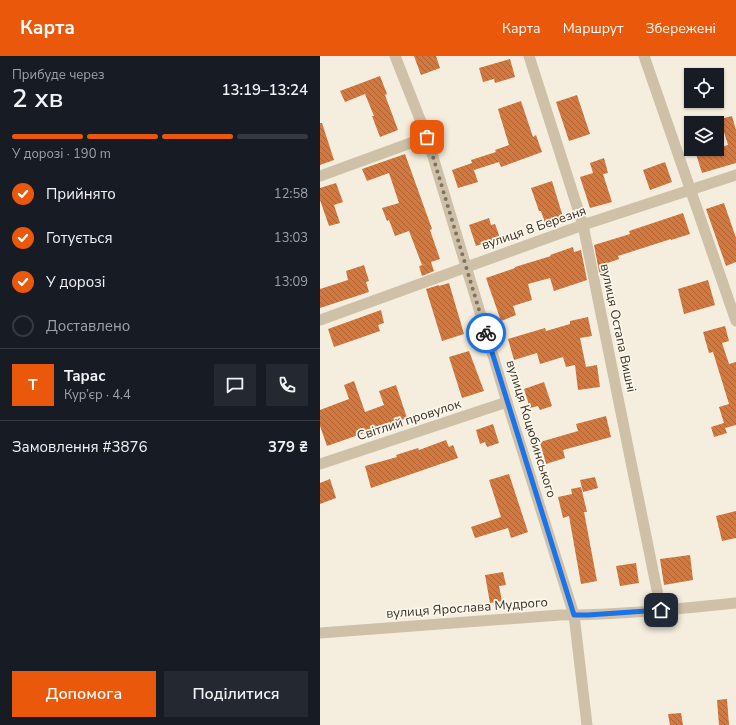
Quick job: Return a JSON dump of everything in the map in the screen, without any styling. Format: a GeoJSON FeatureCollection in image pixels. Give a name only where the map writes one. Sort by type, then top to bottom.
{"type":"FeatureCollection","features":[{"type":"Feature","properties":{"kind":"street","name":"вулиця Коцюбинського"},"geometry":{"type":"LineString","coordinates":[[395,56],[427,137],[507,402],[574,615],[587,725]]}},
{"type":"Feature","properties":{"kind":"street","name":"вулиця Остапа Вишні"},"geometry":{"type":"LineString","coordinates":[[529,56],[583,226],[661,610]]}},
{"type":"Feature","properties":{"kind":"street"},"geometry":{"type":"LineString","coordinates":[[644,56],[736,322]]}},
{"type":"Feature","properties":{"kind":"street"},"geometry":{"type":"LineString","coordinates":[[320,176],[427,137]]}},
{"type":"Feature","properties":{"kind":"street","name":"вулиця 8 Березня"},"geometry":{"type":"LineString","coordinates":[[320,320],[583,226],[736,175]]}},
{"type":"Feature","properties":{"kind":"street","name":"Світлий провулок"},"geometry":{"type":"LineString","coordinates":[[320,464],[507,402]]}},
{"type":"Feature","properties":{"kind":"street","name":"вулиця Ярослава Мудрого"},"geometry":{"type":"LineString","coordinates":[[320,633],[560,615],[588,615],[661,610],[736,603]]}},
{"type":"Feature","properties":{"kind":"building"},"geometry":{"type":"Polygon","coordinates":[[[414,56],[436,56],[440,68],[421,75],[414,56]]]}},
{"type":"Feature","properties":{"kind":"building"},"geometry":{"type":"Polygon","coordinates":[[[510,59],[515,77],[495,83],[494,79],[483,82],[479,68],[510,59]]]}},
{"type":"Feature","properties":{"kind":"building"},"geometry":{"type":"Polygon","coordinates":[[[380,76],[387,94],[385,95],[398,130],[380,137],[372,116],[374,116],[365,94],[345,102],[340,91],[380,76]]]}},
{"type":"Feature","properties":{"kind":"building"},"geometry":{"type":"Polygon","coordinates":[[[577,95],[590,134],[569,141],[556,102],[577,95]]]}},
{"type":"Feature","properties":{"kind":"building"},"geometry":{"type":"Polygon","coordinates":[[[521,101],[533,137],[536,135],[542,152],[501,167],[499,162],[474,170],[472,165],[478,182],[458,188],[452,170],[472,163],[471,160],[496,152],[495,150],[509,145],[498,109],[521,101]]]}},
{"type":"Feature","properties":{"kind":"building"},"geometry":{"type":"Polygon","coordinates":[[[732,116],[736,130],[736,163],[702,173],[697,156],[724,156],[724,146],[728,145],[724,132],[724,118],[732,116]]]}},
{"type":"Feature","properties":{"kind":"building"},"geometry":{"type":"Polygon","coordinates":[[[320,123],[322,123],[334,160],[320,165],[320,123]]]}},
{"type":"Feature","properties":{"kind":"building"},"geometry":{"type":"Polygon","coordinates":[[[405,154],[432,229],[430,230],[440,259],[431,262],[434,271],[422,276],[419,266],[427,264],[422,265],[409,231],[395,236],[389,220],[387,221],[382,208],[399,203],[389,173],[367,181],[362,169],[405,154]]]}},
{"type":"Feature","properties":{"kind":"building"},"geometry":{"type":"Polygon","coordinates":[[[604,158],[608,173],[603,174],[612,202],[590,208],[580,177],[593,173],[590,163],[604,158]]]}},
{"type":"Feature","properties":{"kind":"building"},"geometry":{"type":"Polygon","coordinates":[[[665,162],[672,182],[650,190],[643,170],[665,162]]]}},
{"type":"Feature","properties":{"kind":"building"},"geometry":{"type":"Polygon","coordinates":[[[552,181],[563,217],[545,223],[531,188],[552,181]]]}},
{"type":"Feature","properties":{"kind":"building"},"geometry":{"type":"Polygon","coordinates":[[[336,183],[343,202],[334,205],[340,223],[329,226],[320,200],[320,188],[336,183]]]}},
{"type":"Feature","properties":{"kind":"building"},"geometry":{"type":"Polygon","coordinates":[[[724,203],[736,238],[736,262],[726,266],[706,209],[724,203]]]}},
{"type":"Feature","properties":{"kind":"building"},"geometry":{"type":"Polygon","coordinates":[[[683,213],[690,234],[618,256],[619,259],[602,265],[605,275],[600,276],[594,245],[630,234],[629,231],[683,213]]]}},
{"type":"Feature","properties":{"kind":"building"},"geometry":{"type":"Polygon","coordinates":[[[489,218],[491,225],[495,224],[500,238],[476,246],[469,225],[489,218]]]}},
{"type":"Feature","properties":{"kind":"building"},"geometry":{"type":"Polygon","coordinates":[[[573,247],[574,252],[581,250],[587,280],[554,291],[550,278],[528,284],[532,300],[513,306],[516,315],[501,321],[486,278],[573,247]]]}},
{"type":"Feature","properties":{"kind":"building"},"geometry":{"type":"Polygon","coordinates":[[[364,265],[369,281],[366,282],[369,292],[320,308],[320,289],[348,280],[346,271],[364,265]]]}},
{"type":"Feature","properties":{"kind":"building"},"geometry":{"type":"Polygon","coordinates":[[[708,280],[715,305],[684,314],[678,289],[708,280]]]}},
{"type":"Feature","properties":{"kind":"building"},"geometry":{"type":"Polygon","coordinates":[[[449,283],[464,334],[442,341],[426,289],[449,283]]]}},
{"type":"Feature","properties":{"kind":"building"},"geometry":{"type":"Polygon","coordinates":[[[381,310],[384,323],[378,325],[380,331],[334,347],[328,329],[381,310]]]}},
{"type":"Feature","properties":{"kind":"building"},"geometry":{"type":"Polygon","coordinates":[[[588,317],[592,336],[580,338],[586,367],[597,365],[600,387],[578,390],[575,365],[566,367],[563,357],[540,364],[537,353],[514,360],[508,339],[545,328],[546,331],[570,324],[570,321],[588,317]]]}},
{"type":"Feature","properties":{"kind":"building"},"geometry":{"type":"Polygon","coordinates":[[[725,326],[729,341],[722,343],[729,364],[736,362],[736,425],[725,428],[727,433],[714,437],[711,427],[724,423],[719,407],[729,404],[713,352],[709,353],[703,332],[725,326]]]}},
{"type":"Feature","properties":{"kind":"building"},"geometry":{"type":"Polygon","coordinates":[[[469,351],[484,391],[462,398],[449,357],[469,351]]]}},
{"type":"Feature","properties":{"kind":"building"},"geometry":{"type":"Polygon","coordinates":[[[354,381],[365,412],[384,405],[379,391],[396,385],[407,418],[327,446],[320,426],[320,410],[349,399],[344,385],[354,381]]]}},
{"type":"Feature","properties":{"kind":"building"},"geometry":{"type":"Polygon","coordinates":[[[544,382],[552,406],[540,410],[538,406],[530,408],[524,389],[544,382]]]}},
{"type":"Feature","properties":{"kind":"building"},"geometry":{"type":"Polygon","coordinates":[[[606,416],[611,437],[563,450],[565,458],[546,464],[540,442],[578,431],[576,424],[606,416]]]}},
{"type":"Feature","properties":{"kind":"building"},"geometry":{"type":"Polygon","coordinates":[[[493,424],[499,443],[487,447],[485,442],[480,444],[476,430],[493,424]]]}},
{"type":"Feature","properties":{"kind":"building"},"geometry":{"type":"Polygon","coordinates":[[[446,440],[449,447],[453,445],[458,458],[371,488],[365,466],[397,457],[396,455],[418,448],[419,450],[446,440]]]}},
{"type":"Feature","properties":{"kind":"building"},"geometry":{"type":"Polygon","coordinates":[[[509,474],[528,532],[511,538],[508,528],[475,538],[471,527],[501,517],[489,480],[509,474]]]}},
{"type":"Feature","properties":{"kind":"building"},"geometry":{"type":"Polygon","coordinates":[[[595,477],[598,488],[583,492],[580,480],[595,477]]]}},
{"type":"Feature","properties":{"kind":"building"},"geometry":{"type":"Polygon","coordinates":[[[330,479],[336,498],[320,504],[320,483],[330,479]]]}},
{"type":"Feature","properties":{"kind":"building"},"geometry":{"type":"Polygon","coordinates":[[[581,487],[587,512],[584,512],[597,581],[581,584],[569,516],[563,518],[558,497],[572,494],[571,489],[581,487]]]}},
{"type":"Feature","properties":{"kind":"building"},"geometry":{"type":"Polygon","coordinates":[[[736,511],[736,538],[722,541],[716,516],[736,511]]]}},
{"type":"Feature","properties":{"kind":"building"},"geometry":{"type":"Polygon","coordinates":[[[690,555],[693,580],[664,585],[660,559],[690,555]]]}},
{"type":"Feature","properties":{"kind":"building"},"geometry":{"type":"Polygon","coordinates":[[[636,563],[639,583],[620,586],[616,566],[636,563]]]}},
{"type":"Feature","properties":{"kind":"building"},"geometry":{"type":"Polygon","coordinates":[[[503,572],[506,585],[499,586],[502,601],[490,603],[485,575],[503,572]]]}},
{"type":"Feature","properties":{"kind":"building"},"geometry":{"type":"Polygon","coordinates":[[[727,699],[729,725],[719,725],[717,700],[727,699]]]}},
{"type":"Feature","properties":{"kind":"building"},"geometry":{"type":"Polygon","coordinates":[[[681,713],[683,725],[670,725],[668,714],[681,713]]]}},
{"type":"Feature","properties":{"kind":"way so far"},"geometry":{"type":"LineString","coordinates":[[427,137],[486,333]]}},
{"type":"Feature","properties":{"kind":"route"},"geometry":{"type":"LineString","coordinates":[[486,333],[574,615],[661,610]]}}]}
